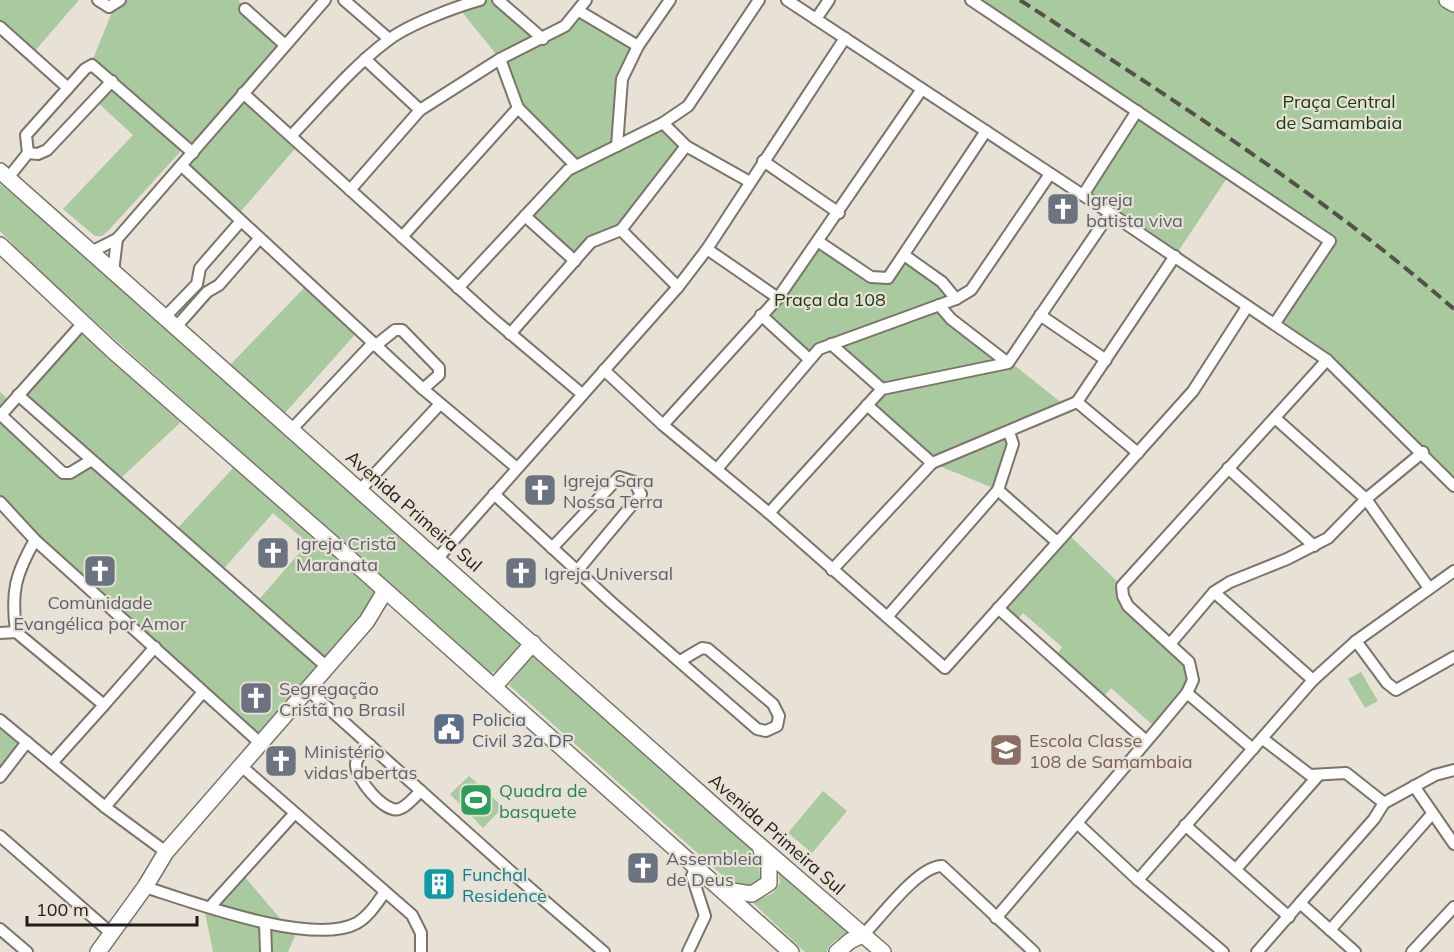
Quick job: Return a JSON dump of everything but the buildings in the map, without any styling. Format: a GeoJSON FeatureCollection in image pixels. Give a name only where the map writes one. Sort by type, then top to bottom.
{"type":"FeatureCollection","features":[{"type":"Feature","properties":{"kind":"main road"},"geometry":{"type":"LineString","coordinates":[[1448,0],[1454,4]]}},
{"type":"Feature","properties":{"kind":"main road","name":"Avenida Primeira Sul"},"geometry":{"type":"LineString","coordinates":[[4,174],[756,843],[883,952]]}},
{"type":"Feature","properties":{"kind":"main road"},"geometry":{"type":"LineString","coordinates":[[0,245],[83,322],[791,952]]}},
{"type":"Feature","properties":{"kind":"main road"},"geometry":{"type":"LineString","coordinates":[[98,952],[145,887],[166,852],[259,742],[390,595]]}},
{"type":"Feature","properties":{"kind":"main road"},"geometry":{"type":"LineString","coordinates":[[494,687],[533,643]]}},
{"type":"Feature","properties":{"kind":"main road"},"geometry":{"type":"LineString","coordinates":[[722,889],[752,894],[769,883],[769,865],[756,843]]}},
{"type":"Feature","properties":{"kind":"main road"},"geometry":{"type":"LineString","coordinates":[[837,952],[850,941],[864,934]]}},
{"type":"Feature","properties":{"kind":"street"},"geometry":{"type":"LineString","coordinates":[[98,0],[109,7],[120,0]]}},
{"type":"Feature","properties":{"kind":"street"},"geometry":{"type":"LineString","coordinates":[[91,252],[117,239],[325,0]]}},
{"type":"Feature","properties":{"kind":"street"},"geometry":{"type":"LineString","coordinates":[[344,0],[389,39]]}},
{"type":"Feature","properties":{"kind":"street"},"geometry":{"type":"LineString","coordinates":[[291,136],[365,59],[389,39],[458,7],[480,0]]}},
{"type":"Feature","properties":{"kind":"street"},"geometry":{"type":"LineString","coordinates":[[498,0],[543,39]]}},
{"type":"Feature","properties":{"kind":"street"},"geometry":{"type":"LineString","coordinates":[[350,190],[420,110],[500,59],[565,26],[586,0]]}},
{"type":"Feature","properties":{"kind":"street"},"geometry":{"type":"LineString","coordinates":[[617,146],[622,80],[638,46],[670,0]]}},
{"type":"Feature","properties":{"kind":"street"},"geometry":{"type":"LineString","coordinates":[[459,288],[575,165],[663,123],[688,106],[759,0]]}},
{"type":"Feature","properties":{"kind":"street"},"geometry":{"type":"LineString","coordinates":[[787,0],[1175,256],[1327,360],[1423,452],[1454,486]]}},
{"type":"Feature","properties":{"kind":"street"},"geometry":{"type":"LineString","coordinates":[[816,19],[829,0]]}},
{"type":"Feature","properties":{"kind":"street"},"geometry":{"type":"LineString","coordinates":[[970,0],[1330,241],[1275,323]]}},
{"type":"Feature","properties":{"kind":"street"},"geometry":{"type":"LineString","coordinates":[[245,9],[285,45]]}},
{"type":"Feature","properties":{"kind":"street"},"geometry":{"type":"LineString","coordinates":[[579,11],[638,46]]}},
{"type":"Feature","properties":{"kind":"street"},"geometry":{"type":"LineString","coordinates":[[0,27],[68,88]]}},
{"type":"Feature","properties":{"kind":"street"},"geometry":{"type":"LineString","coordinates":[[438,558],[678,287],[706,249],[845,38]]}},
{"type":"Feature","properties":{"kind":"street"},"geometry":{"type":"LineString","coordinates":[[365,59],[420,110]]}},
{"type":"Feature","properties":{"kind":"street"},"geometry":{"type":"LineString","coordinates":[[500,59],[518,108],[575,165]]}},
{"type":"Feature","properties":{"kind":"street"},"geometry":{"type":"LineString","coordinates":[[28,153],[26,135],[91,65],[96,66],[193,153]]}},
{"type":"Feature","properties":{"kind":"street"},"geometry":{"type":"LineString","coordinates":[[4,174],[28,153],[38,154],[47,150],[112,81]]}},
{"type":"Feature","properties":{"kind":"street"},"geometry":{"type":"LineString","coordinates":[[663,425],[778,298],[839,213],[922,89]]}},
{"type":"Feature","properties":{"kind":"street"},"geometry":{"type":"LineString","coordinates":[[243,93],[510,334],[582,394]]}},
{"type":"Feature","properties":{"kind":"street"},"geometry":{"type":"LineString","coordinates":[[402,237],[518,108]]}},
{"type":"Feature","properties":{"kind":"street"},"geometry":{"type":"LineString","coordinates":[[1083,195],[1137,111]]}},
{"type":"Feature","properties":{"kind":"street"},"geometry":{"type":"LineString","coordinates":[[663,123],[686,146],[750,182]]}},
{"type":"Feature","properties":{"kind":"street"},"geometry":{"type":"LineString","coordinates":[[819,242],[875,279],[888,278],[986,131]]}},
{"type":"Feature","properties":{"kind":"street"},"geometry":{"type":"LineString","coordinates":[[510,334],[596,239],[621,230],[686,146]]}},
{"type":"Feature","properties":{"kind":"street"},"geometry":{"type":"LineString","coordinates":[[763,161],[839,213]]}},
{"type":"Feature","properties":{"kind":"street"},"geometry":{"type":"LineString","coordinates":[[182,166],[423,389],[517,468]]}},
{"type":"Feature","properties":{"kind":"street"},"geometry":{"type":"LineString","coordinates":[[717,469],[809,359],[831,344],[956,299],[978,283],[1050,174]]}},
{"type":"Feature","properties":{"kind":"street"},"geometry":{"type":"LineString","coordinates":[[768,513],[882,389],[1008,363],[1110,213]]}},
{"type":"Feature","properties":{"kind":"street"},"geometry":{"type":"LineString","coordinates":[[525,216],[575,261]]}},
{"type":"Feature","properties":{"kind":"street"},"geometry":{"type":"LineString","coordinates":[[170,322],[197,284],[200,268],[240,222]]}},
{"type":"Feature","properties":{"kind":"street"},"geometry":{"type":"LineString","coordinates":[[621,230],[678,287]]}},
{"type":"Feature","properties":{"kind":"street"},"geometry":{"type":"LineString","coordinates":[[113,272],[117,239]]}},
{"type":"Feature","properties":{"kind":"street"},"geometry":{"type":"LineString","coordinates":[[170,322],[219,285],[259,239]]}},
{"type":"Feature","properties":{"kind":"street"},"geometry":{"type":"LineString","coordinates":[[706,249],[778,298]]}},
{"type":"Feature","properties":{"kind":"street"},"geometry":{"type":"LineString","coordinates":[[904,255],[942,282],[956,299]]}},
{"type":"Feature","properties":{"kind":"street"},"geometry":{"type":"LineString","coordinates":[[832,570],[932,464],[1077,402],[1175,256]]}},
{"type":"Feature","properties":{"kind":"street"},"geometry":{"type":"LineString","coordinates":[[197,284],[207,292]]}},
{"type":"Feature","properties":{"kind":"street"},"geometry":{"type":"LineString","coordinates":[[939,305],[951,319],[1008,363]]}},
{"type":"Feature","properties":{"kind":"street"},"geometry":{"type":"LineString","coordinates":[[604,370],[663,425],[717,469],[945,668],[1193,391],[1247,307]]}},
{"type":"Feature","properties":{"kind":"street"},"geometry":{"type":"LineString","coordinates":[[761,315],[809,359]]}},
{"type":"Feature","properties":{"kind":"street"},"geometry":{"type":"LineString","coordinates":[[1040,315],[1106,360]]}},
{"type":"Feature","properties":{"kind":"street"},"geometry":{"type":"LineString","coordinates":[[83,322],[1,416],[54,467],[67,474],[90,461]]}},
{"type":"Feature","properties":{"kind":"street"},"geometry":{"type":"LineString","coordinates":[[291,430],[374,344],[394,330],[402,330],[439,368],[438,375],[423,389]]}},
{"type":"Feature","properties":{"kind":"street"},"geometry":{"type":"LineString","coordinates":[[831,344],[882,389]]}},
{"type":"Feature","properties":{"kind":"street"},"geometry":{"type":"LineString","coordinates":[[996,918],[1187,693],[1193,680],[1192,668],[1170,644],[1128,606],[1123,596],[1122,586],[1327,360]]}},
{"type":"Feature","properties":{"kind":"street"},"geometry":{"type":"LineString","coordinates":[[18,395],[90,461],[327,667]]}},
{"type":"Feature","properties":{"kind":"street"},"geometry":{"type":"LineString","coordinates":[[1077,402],[1138,453]]}},
{"type":"Feature","properties":{"kind":"street"},"geometry":{"type":"LineString","coordinates":[[360,490],[440,404]]}},
{"type":"Feature","properties":{"kind":"street"},"geometry":{"type":"LineString","coordinates":[[867,405],[932,464]]}},
{"type":"Feature","properties":{"kind":"street"},"geometry":{"type":"LineString","coordinates":[[1275,418],[1366,499],[1430,588]]}},
{"type":"Feature","properties":{"kind":"street"},"geometry":{"type":"LineString","coordinates":[[887,617],[998,490],[1013,444],[1009,432]]}},
{"type":"Feature","properties":{"kind":"street"},"geometry":{"type":"LineString","coordinates":[[1170,644],[1214,592],[1230,582],[1314,546],[1341,526],[1366,499],[1423,452]]}},
{"type":"Feature","properties":{"kind":"street"},"geometry":{"type":"LineString","coordinates":[[1228,468],[1314,546]]}},
{"type":"Feature","properties":{"kind":"street"},"geometry":{"type":"LineString","coordinates":[[552,548],[619,477],[634,482],[641,494],[577,571]]}},
{"type":"Feature","properties":{"kind":"street"},"geometry":{"type":"LineString","coordinates":[[998,490],[1057,542]]}},
{"type":"Feature","properties":{"kind":"street"},"geometry":{"type":"LineString","coordinates":[[494,494],[577,571],[757,729],[766,731],[777,726],[779,716],[773,704],[708,649],[702,648],[680,661]]}},
{"type":"Feature","properties":{"kind":"street"},"geometry":{"type":"LineString","coordinates":[[0,502],[35,540],[259,742]]}},
{"type":"Feature","properties":{"kind":"street"},"geometry":{"type":"LineString","coordinates":[[35,540],[16,579],[12,602],[16,632],[104,705]]}},
{"type":"Feature","properties":{"kind":"street"},"geometry":{"type":"LineString","coordinates":[[1138,880],[1313,680],[1356,641],[1454,571]]}},
{"type":"Feature","properties":{"kind":"street"},"geometry":{"type":"LineString","coordinates":[[1214,592],[1313,680]]}},
{"type":"Feature","properties":{"kind":"street"},"geometry":{"type":"LineString","coordinates":[[998,608],[1146,741]]}},
{"type":"Feature","properties":{"kind":"street"},"geometry":{"type":"LineString","coordinates":[[0,633],[16,632]]}},
{"type":"Feature","properties":{"kind":"street"},"geometry":{"type":"LineString","coordinates":[[1356,641],[1387,683],[1396,690],[1454,657]]}},
{"type":"Feature","properties":{"kind":"street"},"geometry":{"type":"LineString","coordinates":[[52,763],[155,647]]}},
{"type":"Feature","properties":{"kind":"street"},"geometry":{"type":"LineString","coordinates":[[307,689],[604,952]]}},
{"type":"Feature","properties":{"kind":"street"},"geometry":{"type":"LineString","coordinates":[[105,807],[203,692]]}},
{"type":"Feature","properties":{"kind":"street"},"geometry":{"type":"LineString","coordinates":[[1187,693],[1254,749]]}},
{"type":"Feature","properties":{"kind":"street"},"geometry":{"type":"LineString","coordinates":[[0,720],[105,807],[166,852]]}},
{"type":"Feature","properties":{"kind":"street"},"geometry":{"type":"LineString","coordinates":[[1263,739],[1310,775],[1317,777],[1346,773],[1384,803]]}},
{"type":"Feature","properties":{"kind":"street"},"geometry":{"type":"LineString","coordinates":[[0,777],[27,742]]}},
{"type":"Feature","properties":{"kind":"street"},"geometry":{"type":"LineString","coordinates":[[370,745],[356,760],[356,764],[361,781],[380,801],[393,810],[400,809],[421,791]]}},
{"type":"Feature","properties":{"kind":"street"},"geometry":{"type":"LineString","coordinates":[[240,765],[385,892],[417,924],[421,933],[421,952]]}},
{"type":"Feature","properties":{"kind":"street"},"geometry":{"type":"LineString","coordinates":[[1257,952],[1374,819],[1384,803],[1414,786],[1454,770]]}},
{"type":"Feature","properties":{"kind":"street"},"geometry":{"type":"LineString","coordinates":[[1236,869],[1317,777]]}},
{"type":"Feature","properties":{"kind":"street"},"geometry":{"type":"LineString","coordinates":[[1414,786],[1454,844]]}},
{"type":"Feature","properties":{"kind":"street"},"geometry":{"type":"LineString","coordinates":[[210,908],[294,814]]}},
{"type":"Feature","properties":{"kind":"street"},"geometry":{"type":"LineString","coordinates":[[1330,930],[1432,814]]}},
{"type":"Feature","properties":{"kind":"street"},"geometry":{"type":"LineString","coordinates":[[1077,823],[1138,880],[1222,952]]}},
{"type":"Feature","properties":{"kind":"street"},"geometry":{"type":"LineString","coordinates":[[1185,825],[1289,917]]}},
{"type":"Feature","properties":{"kind":"street"},"geometry":{"type":"LineString","coordinates":[[0,836],[112,933]]}},
{"type":"Feature","properties":{"kind":"street"},"geometry":{"type":"LineString","coordinates":[[688,952],[705,916],[692,876],[696,866]]}},
{"type":"Feature","properties":{"kind":"street"},"geometry":{"type":"LineString","coordinates":[[864,934],[927,871],[942,866],[1034,952]]}},
{"type":"Feature","properties":{"kind":"street"},"geometry":{"type":"LineString","coordinates":[[145,887],[265,923],[311,929],[353,924],[366,917],[385,892]]}},
{"type":"Feature","properties":{"kind":"street"},"geometry":{"type":"LineString","coordinates":[[1300,903],[1355,952]]}},
{"type":"Feature","properties":{"kind":"street"},"geometry":{"type":"LineString","coordinates":[[1412,952],[1454,907]]}},
{"type":"Feature","properties":{"kind":"street"},"geometry":{"type":"LineString","coordinates":[[265,923],[266,952]]}},
{"type":"Feature","properties":{"kind":"street"},"geometry":{"type":"LineString","coordinates":[[0,929],[27,952]]}},
{"type":"Feature","properties":{"kind":"green space"},"geometry":{"type":"Polygon","coordinates":[[[0,0],[79,0],[33,53],[0,24],[0,0]]]}},
{"type":"Feature","properties":{"kind":"green space"},"geometry":{"type":"Polygon","coordinates":[[[124,0],[238,0],[285,45],[244,93],[299,144],[235,218],[182,166],[193,153],[91,64],[112,12],[124,0]]]}},
{"type":"Feature","properties":{"kind":"green space"},"geometry":{"type":"Polygon","coordinates":[[[480,0],[498,0],[543,39],[579,11],[638,46],[622,80],[617,145],[663,123],[686,146],[614,231],[575,261],[525,216],[574,165],[518,108],[500,59],[458,7],[480,0]]]}},
{"type":"Feature","properties":{"kind":"green space","name":"Praça Central de Samambaia"},"geometry":{"type":"Polygon","coordinates":[[[971,0],[1439,0],[1454,10],[1454,488],[1351,382],[1275,323],[1329,241],[1231,172],[1175,256],[1083,195],[1137,111],[971,0]]]}},
{"type":"Feature","properties":{"kind":"green space"},"geometry":{"type":"Polygon","coordinates":[[[113,84],[180,147],[180,152],[108,231],[102,236],[95,236],[63,209],[133,135],[97,102],[113,84]]]}},
{"type":"Feature","properties":{"kind":"green space"},"geometry":{"type":"Polygon","coordinates":[[[0,184],[78,248],[519,638],[520,644],[500,669],[490,674],[44,276],[0,231],[0,184]]]}},
{"type":"Feature","properties":{"kind":"green space","name":"Praça da 108"},"geometry":{"type":"Polygon","coordinates":[[[819,242],[875,279],[888,278],[904,255],[956,299],[939,305],[1068,408],[1009,432],[1013,444],[998,490],[932,463],[867,405],[881,389],[831,344],[809,359],[761,315],[819,242]]]}},
{"type":"Feature","properties":{"kind":"green space"},"geometry":{"type":"Polygon","coordinates":[[[308,284],[359,330],[284,414],[229,366],[308,284]]]}},
{"type":"Feature","properties":{"kind":"green space"},"geometry":{"type":"Polygon","coordinates":[[[80,330],[183,420],[120,479],[20,396],[80,330]]]}},
{"type":"Feature","properties":{"kind":"green space"},"geometry":{"type":"Polygon","coordinates":[[[0,392],[12,403],[4,414],[68,473],[84,456],[175,531],[235,466],[392,595],[260,740],[0,502],[0,392]],[[273,513],[220,573],[255,604],[308,543],[273,513]]]}},
{"type":"Feature","properties":{"kind":"green space"},"geometry":{"type":"Polygon","coordinates":[[[1066,532],[1122,586],[1123,596],[1194,675],[1157,729],[1111,688],[1101,700],[1054,659],[1062,647],[1023,613],[1014,623],[998,608],[1066,532]]]}},
{"type":"Feature","properties":{"kind":"green space"},"geometry":{"type":"Polygon","coordinates":[[[536,651],[755,848],[759,858],[760,879],[746,886],[731,883],[509,685],[536,651]]]}},
{"type":"Feature","properties":{"kind":"green space"},"geometry":{"type":"Polygon","coordinates":[[[1361,672],[1378,701],[1365,708],[1348,679],[1361,672]]]}},
{"type":"Feature","properties":{"kind":"green space"},"geometry":{"type":"Polygon","coordinates":[[[0,725],[21,743],[0,767],[0,725]]]}},
{"type":"Feature","properties":{"kind":"green space","name":"Quadra de basquete"},"geometry":{"type":"Polygon","coordinates":[[[469,776],[503,807],[483,828],[450,794],[469,776]]]}},
{"type":"Feature","properties":{"kind":"green space"},"geometry":{"type":"Polygon","coordinates":[[[823,791],[847,811],[812,853],[788,833],[823,791]]]}},
{"type":"Feature","properties":{"kind":"green space"},"geometry":{"type":"Polygon","coordinates":[[[778,868],[854,933],[841,937],[827,952],[805,952],[753,903],[773,893],[780,883],[778,868]]]}},
{"type":"Feature","properties":{"kind":"green space"},"geometry":{"type":"Polygon","coordinates":[[[239,870],[295,936],[288,952],[213,952],[204,908],[239,870]]]}},
{"type":"Feature","properties":{"kind":"railway"},"geometry":{"type":"LineString","coordinates":[[1020,0],[1297,185],[1403,266],[1454,309]]}},
{"type":"Feature","properties":{"kind":"place","name":"Igreja batista viva"},"geometry":{"type":"Point","coordinates":[1063,209]}},
{"type":"Feature","properties":{"kind":"place","name":"Igreja Sara Nossa Terra"},"geometry":{"type":"Point","coordinates":[540,490]}},
{"type":"Feature","properties":{"kind":"place","name":"Igreja Cristã Maranata"},"geometry":{"type":"Point","coordinates":[273,553]}},
{"type":"Feature","properties":{"kind":"place","name":"Comunidade Evangélica por Amor"},"geometry":{"type":"Point","coordinates":[100,571]}},
{"type":"Feature","properties":{"kind":"place","name":"Igreja Universal"},"geometry":{"type":"Point","coordinates":[521,573]}},
{"type":"Feature","properties":{"kind":"place","name":"Segregação Cristã no Brasil"},"geometry":{"type":"Point","coordinates":[256,698]}},
{"type":"Feature","properties":{"kind":"place","name":"Policia Civil 32a DP"},"geometry":{"type":"Point","coordinates":[449,729]}},
{"type":"Feature","properties":{"kind":"place","name":"Escola Classe 108 de Samambaia"},"geometry":{"type":"Point","coordinates":[1006,750]}},
{"type":"Feature","properties":{"kind":"place","name":"Ministério vidas abertas"},"geometry":{"type":"Point","coordinates":[281,761]}},
{"type":"Feature","properties":{"kind":"place","name":"Quadra de basquete"},"geometry":{"type":"Point","coordinates":[476,800]}},
{"type":"Feature","properties":{"kind":"place","name":"Assembleia de Deus"},"geometry":{"type":"Point","coordinates":[643,868]}},
{"type":"Feature","properties":{"kind":"place","name":"Funchal Residence"},"geometry":{"type":"Point","coordinates":[439,884]}}]}
